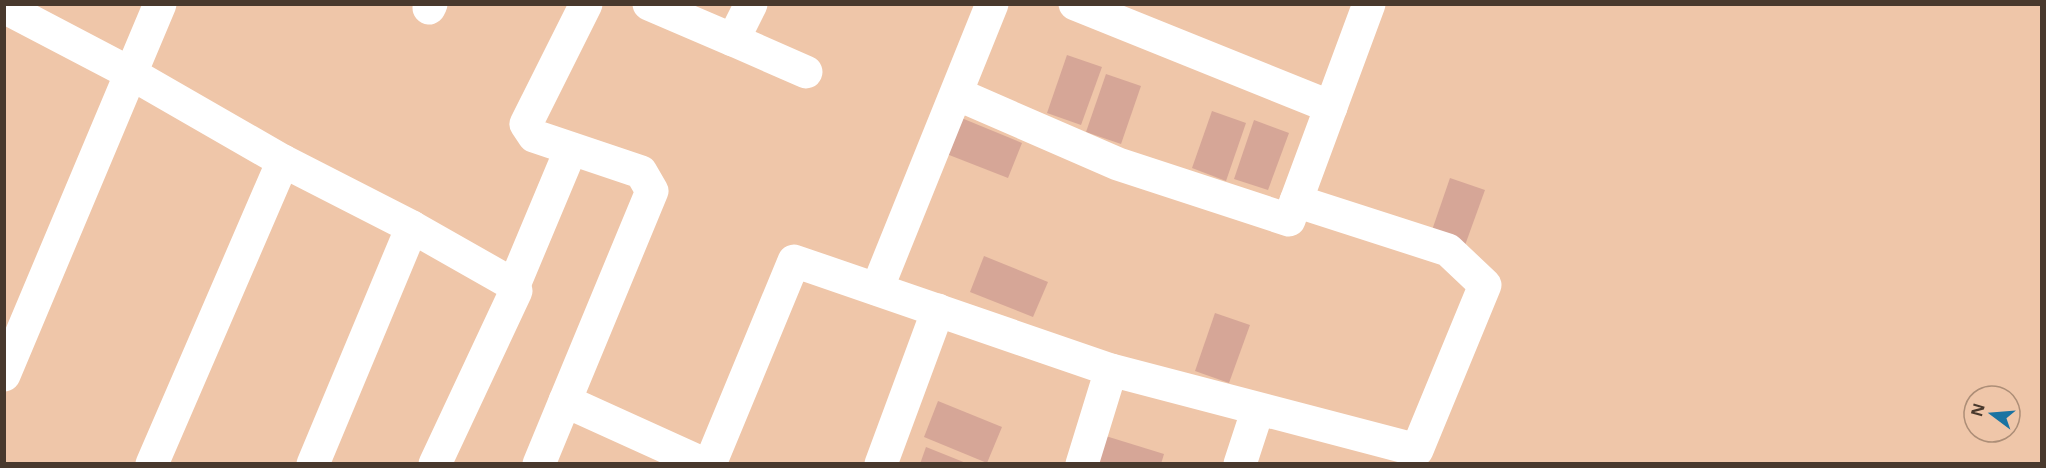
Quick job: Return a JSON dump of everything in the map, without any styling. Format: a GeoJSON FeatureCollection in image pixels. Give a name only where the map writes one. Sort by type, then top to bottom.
{"type":"FeatureCollection","features":[{"type":"Feature","properties":{"kind":"street"},"geometry":{"type":"LineString","coordinates":[[4,375],[160,4]]}},
{"type":"Feature","properties":{"kind":"street"},"geometry":{"type":"LineString","coordinates":[[538,464],[652,191],[641,172],[534,136],[526,124],[586,4]]}},
{"type":"Feature","properties":{"kind":"street"},"geometry":{"type":"LineString","coordinates":[[649,4],[806,72]]}},
{"type":"Feature","properties":{"kind":"street"},"geometry":{"type":"LineString","coordinates":[[733,40],[751,4]]}},
{"type":"Feature","properties":{"kind":"street"},"geometry":{"type":"LineString","coordinates":[[877,289],[992,4]]}},
{"type":"Feature","properties":{"kind":"street"},"geometry":{"type":"LineString","coordinates":[[1075,4],[1331,107]]}},
{"type":"Feature","properties":{"kind":"street"},"geometry":{"type":"LineString","coordinates":[[957,94],[1118,164],[1288,220],[1369,4]]}},
{"type":"Feature","properties":{"kind":"street"},"geometry":{"type":"LineString","coordinates":[[4,7],[130,73],[283,161],[412,227],[514,285]]}},
{"type":"Feature","properties":{"kind":"street"},"geometry":{"type":"LineString","coordinates":[[435,464],[516,291],[514,285],[571,149]]}},
{"type":"Feature","properties":{"kind":"street"},"geometry":{"type":"LineString","coordinates":[[152,464],[283,161]]}},
{"type":"Feature","properties":{"kind":"street"},"geometry":{"type":"LineString","coordinates":[[710,464],[794,261],[1111,370],[1258,409],[1414,457],[1485,285],[1448,250],[1296,201]]}},
{"type":"Feature","properties":{"kind":"street"},"geometry":{"type":"LineString","coordinates":[[313,464],[412,227]]}},
{"type":"Feature","properties":{"kind":"street"},"geometry":{"type":"LineString","coordinates":[[881,464],[938,310]]}},
{"type":"Feature","properties":{"kind":"street"},"geometry":{"type":"LineString","coordinates":[[1082,464],[1111,370]]}},
{"type":"Feature","properties":{"kind":"street"},"geometry":{"type":"LineString","coordinates":[[566,401],[704,464]]}},
{"type":"Feature","properties":{"kind":"street"},"geometry":{"type":"LineString","coordinates":[[1240,464],[1258,409]]}},
{"type":"Feature","properties":{"kind":"building"},"geometry":{"type":"Polygon","coordinates":[[[1067,55],[1102,67],[1081,125],[1047,113],[1067,55]]]}},
{"type":"Feature","properties":{"kind":"building"},"geometry":{"type":"Polygon","coordinates":[[[1106,74],[1141,86],[1121,144],[1086,132],[1106,74]]]}},
{"type":"Feature","properties":{"kind":"building"},"geometry":{"type":"Polygon","coordinates":[[[1212,111],[1246,123],[1226,181],[1192,168],[1212,111]]]}},
{"type":"Feature","properties":{"kind":"building"},"geometry":{"type":"Polygon","coordinates":[[[959,117],[1022,143],[1008,178],[944,153],[959,117]]]}},
{"type":"Feature","properties":{"kind":"building"},"geometry":{"type":"Polygon","coordinates":[[[1254,120],[1289,133],[1268,190],[1234,179],[1254,120]]]}},
{"type":"Feature","properties":{"kind":"building"},"geometry":{"type":"Polygon","coordinates":[[[1450,178],[1485,190],[1464,248],[1430,236],[1450,178]]]}},
{"type":"Feature","properties":{"kind":"building"},"geometry":{"type":"Polygon","coordinates":[[[984,256],[1048,282],[1033,317],[970,292],[984,256]]]}},
{"type":"Feature","properties":{"kind":"building"},"geometry":{"type":"Polygon","coordinates":[[[1215,313],[1250,325],[1229,383],[1195,371],[1215,313]]]}},
{"type":"Feature","properties":{"kind":"building"},"geometry":{"type":"Polygon","coordinates":[[[938,401],[1002,427],[987,463],[924,437],[938,401]]]}},
{"type":"Feature","properties":{"kind":"building"},"geometry":{"type":"Polygon","coordinates":[[[1096,433],[1164,454],[1161,464],[1095,464],[1096,433]]]}},
{"type":"Feature","properties":{"kind":"building"},"geometry":{"type":"Polygon","coordinates":[[[926,447],[966,463],[966,464],[920,464],[926,447]]]}}]}
